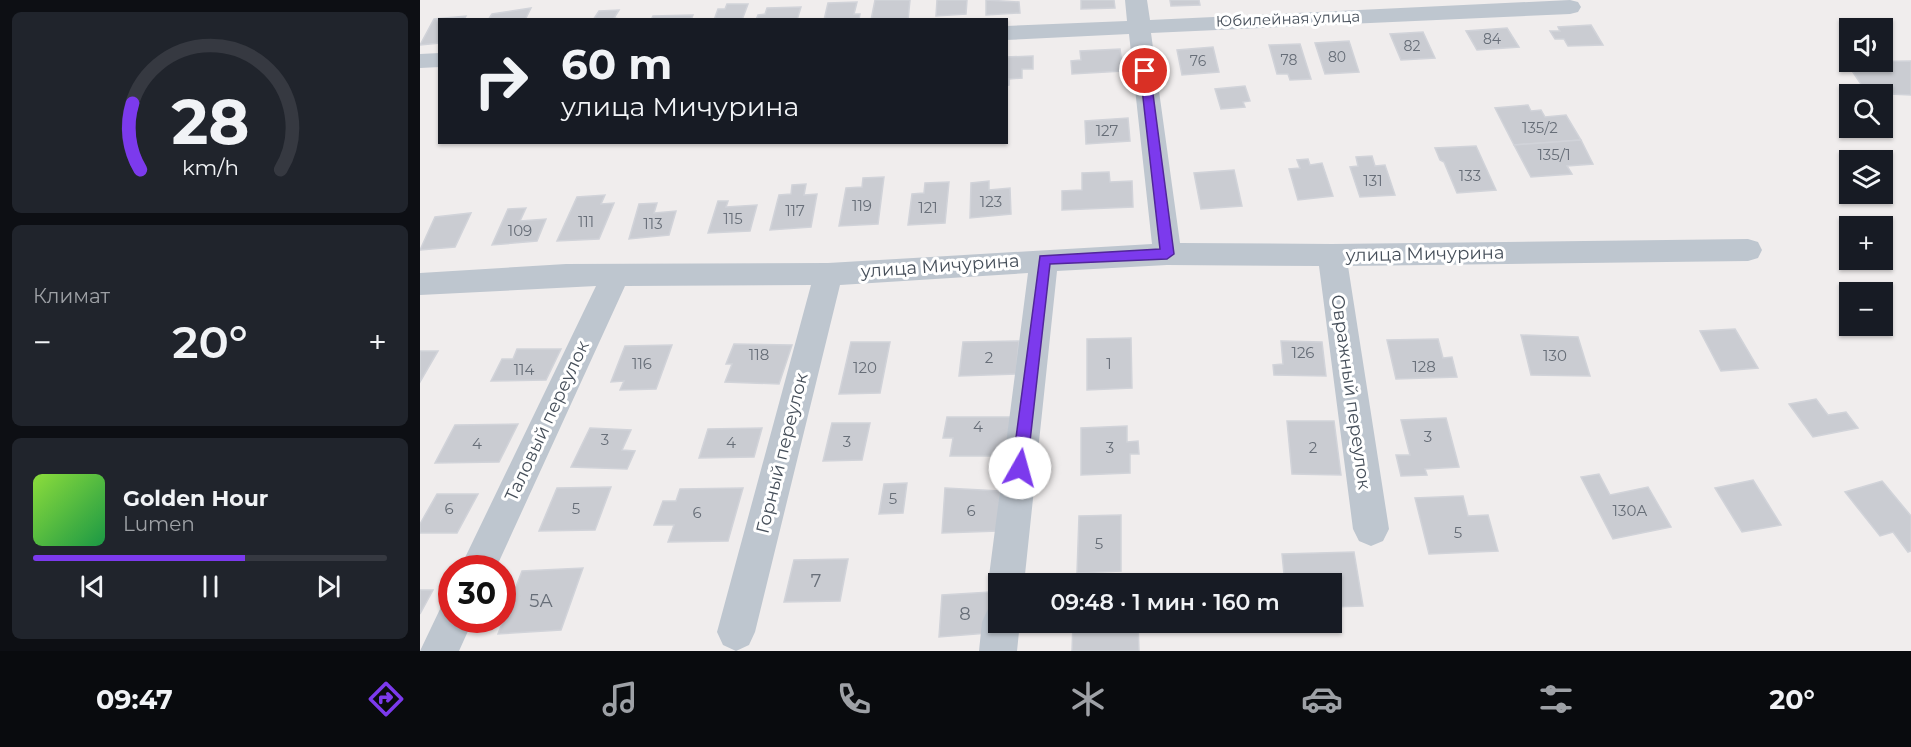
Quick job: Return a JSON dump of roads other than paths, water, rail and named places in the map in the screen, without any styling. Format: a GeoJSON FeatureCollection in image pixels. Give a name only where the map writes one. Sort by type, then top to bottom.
{"type":"FeatureCollection","features":[{"type":"Feature","properties":{"kind":"street"},"geometry":{"type":"LineString","coordinates":[[1136,0],[1167,254]]}},
{"type":"Feature","properties":{"kind":"street","name":"Юбилейная улица"},"geometry":{"type":"LineString","coordinates":[[1008,33],[1570,7]]}},
{"type":"Feature","properties":{"kind":"street"},"geometry":{"type":"LineString","coordinates":[[420,61],[438,60]]}},
{"type":"Feature","properties":{"kind":"street","name":"улица Мичурина"},"geometry":{"type":"LineString","coordinates":[[420,284],[566,275],[828,274],[1167,254],[1332,255],[1748,250]]}},
{"type":"Feature","properties":{"kind":"street","name":"Овражный переулок"},"geometry":{"type":"LineString","coordinates":[[1332,255],[1371,529]]}},
{"type":"Feature","properties":{"kind":"street"},"geometry":{"type":"LineString","coordinates":[[1007,573],[1044,260]]}},
{"type":"Feature","properties":{"kind":"street","name":"Таловый переулок"},"geometry":{"type":"LineString","coordinates":[[484,555],[616,274]]}},
{"type":"Feature","properties":{"kind":"street","name":"Горный переулок"},"geometry":{"type":"LineString","coordinates":[[736,632],[828,274]]}},
{"type":"Feature","properties":{"kind":"street"},"geometry":{"type":"LineString","coordinates":[[439,651],[448,633]]}}]}
